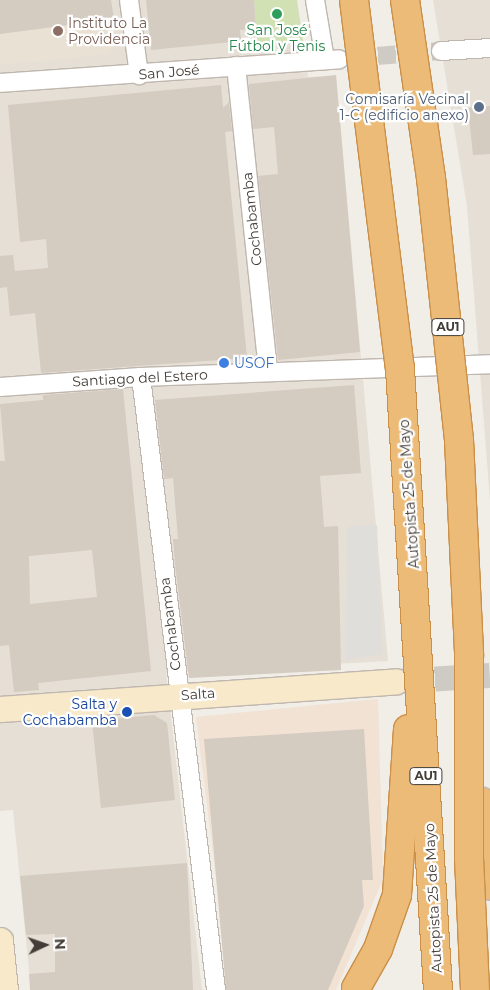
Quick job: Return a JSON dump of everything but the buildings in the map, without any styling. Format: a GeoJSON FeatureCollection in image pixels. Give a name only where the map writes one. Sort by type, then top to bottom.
{"type":"FeatureCollection","features":[{"type":"Feature","properties":{"kind":"highway","name":"Autopista 25 de Mayo"},"geometry":{"type":"LineString","coordinates":[[354,0],[400,369],[414,563],[438,990]]}},
{"type":"Feature","properties":{"kind":"highway","name":"AU1"},"geometry":{"type":"LineString","coordinates":[[405,0],[450,349],[469,656],[469,858],[475,990]]}},
{"type":"Feature","properties":{"kind":"highway"},"geometry":{"type":"LineString","coordinates":[[355,989],[386,930],[400,876],[414,563]]}},
{"type":"Feature","properties":{"kind":"highway"},"geometry":{"type":"LineString","coordinates":[[469,656],[490,886]]}},
{"type":"Feature","properties":{"kind":"highway"},"geometry":{"type":"LineString","coordinates":[[482,802],[490,833]]}},
{"type":"Feature","properties":{"kind":"street"},"geometry":{"type":"LineString","coordinates":[[129,0],[139,75]]}},
{"type":"Feature","properties":{"kind":"street","name":"San José"},"geometry":{"type":"LineString","coordinates":[[0,83],[139,75],[332,59],[315,0]]}},
{"type":"Feature","properties":{"kind":"street"},"geometry":{"type":"LineString","coordinates":[[441,51],[490,48]]}},
{"type":"Feature","properties":{"kind":"street","name":"Cochabamba"},"geometry":{"type":"LineString","coordinates":[[236,66],[268,371]]}},
{"type":"Feature","properties":{"kind":"street","name":"Santiago del Estero"},"geometry":{"type":"LineString","coordinates":[[0,387],[141,376],[490,364]]}},
{"type":"Feature","properties":{"kind":"street","name":"Cochabamba"},"geometry":{"type":"LineString","coordinates":[[141,376],[178,696],[216,990]]}},
{"type":"Feature","properties":{"kind":"street","name":"Salta"},"geometry":{"type":"LineString","coordinates":[[0,709],[396,681]]}},
{"type":"Feature","properties":{"kind":"street"},"geometry":{"type":"LineString","coordinates":[[0,940],[4,990]]}},
{"type":"Feature","properties":{"kind":"shaded area"},"geometry":{"type":"Polygon","coordinates":[[[0,0],[297,0],[308,77],[336,76],[388,661],[166,673],[202,990],[31,990],[13,810],[0,811],[0,0]]]}},
{"type":"Feature","properties":{"kind":"shaded area","name":"Instituto La Providencia"},"geometry":{"type":"Polygon","coordinates":[[[0,0],[111,0],[117,43],[109,54],[0,65],[0,0]]]}},
{"type":"Feature","properties":{"kind":"shaded area"},"geometry":{"type":"Polygon","coordinates":[[[433,0],[490,0],[490,500],[467,206],[433,0]]]}},
{"type":"Feature","properties":{"kind":"shaded area"},"geometry":{"type":"Polygon","coordinates":[[[377,525],[382,654],[346,660],[347,526],[377,525]]]}},
{"type":"Feature","properties":{"kind":"shaded area"},"geometry":{"type":"Polygon","coordinates":[[[378,699],[383,879],[336,990],[230,990],[196,717],[378,699]]]}},
{"type":"Feature","properties":{"kind":"green space","name":"San José Fútbol y Tenis"},"geometry":{"type":"Polygon","coordinates":[[[254,0],[297,0],[303,42],[258,45],[254,0]]]}},
{"type":"Feature","properties":{"kind":"tunnel"},"geometry":{"type":"LineString","coordinates":[[351,58],[441,51]]}},
{"type":"Feature","properties":{"kind":"tunnel"},"geometry":{"type":"LineString","coordinates":[[398,681],[490,675]]}},
{"type":"Feature","properties":{"kind":"place","name":"San José Fútbol y Tenis"},"geometry":{"type":"Point","coordinates":[277,14]}},
{"type":"Feature","properties":{"kind":"place","name":"Instituto La Providencia"},"geometry":{"type":"Point","coordinates":[58,31]}},
{"type":"Feature","properties":{"kind":"place","name":"Comisaría Vecinal 1-C (edificio anexo)"},"geometry":{"type":"Point","coordinates":[479,107]}},
{"type":"Feature","properties":{"kind":"place","name":"USOF"},"geometry":{"type":"Point","coordinates":[224,363]}},
{"type":"Feature","properties":{"kind":"place","name":"Salta y Cochabamba"},"geometry":{"type":"Point","coordinates":[127,712]}}]}
